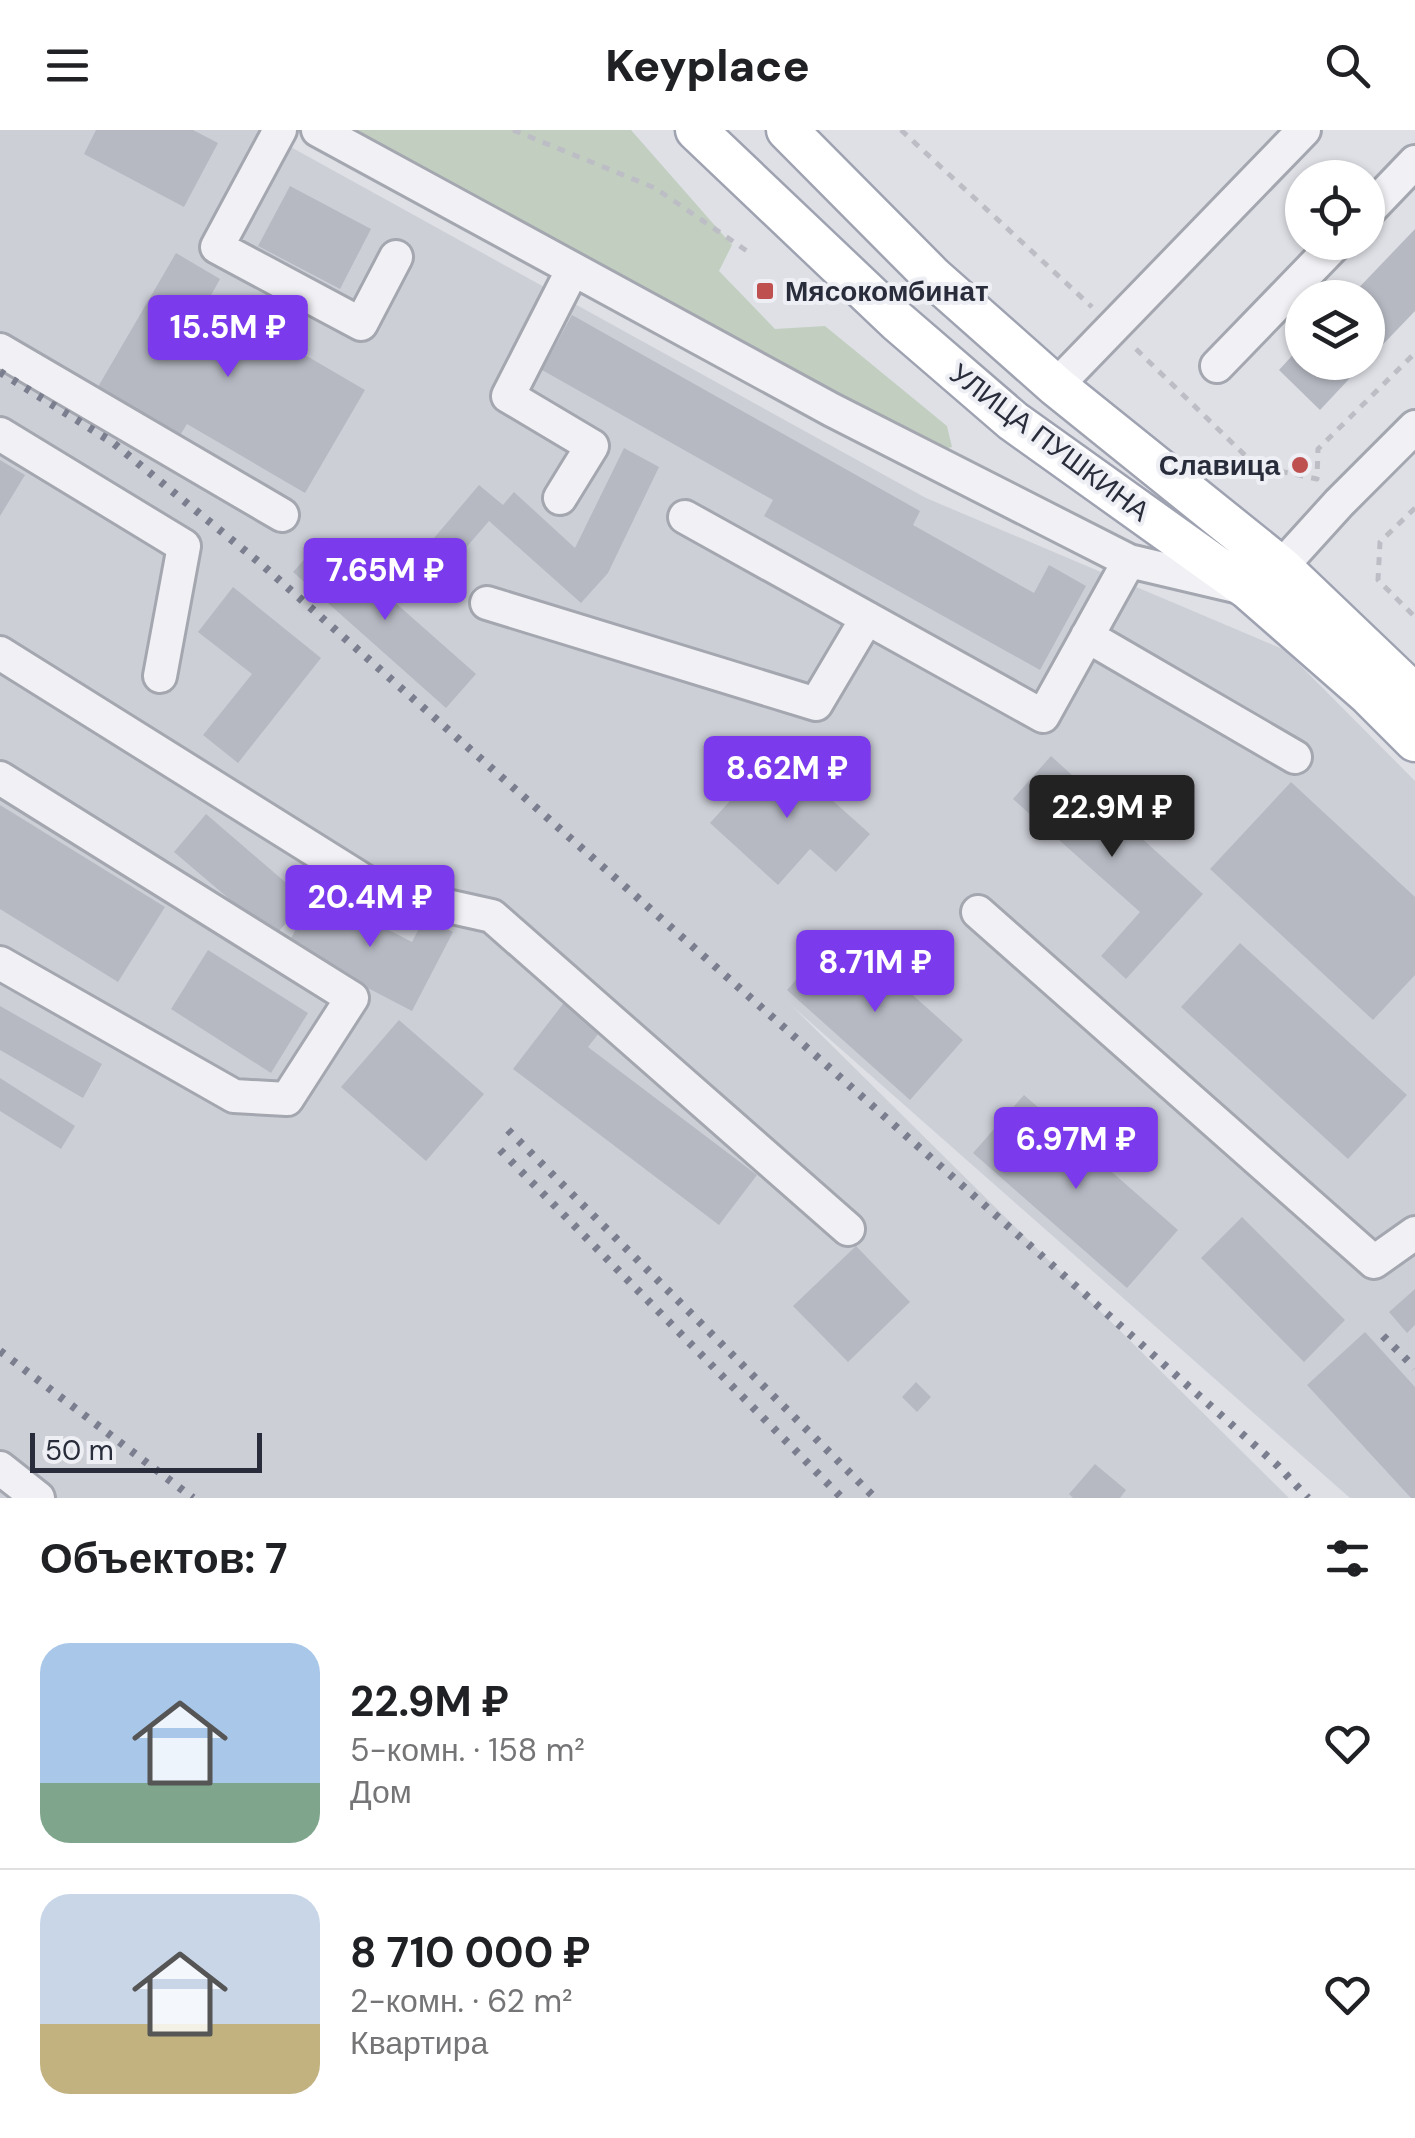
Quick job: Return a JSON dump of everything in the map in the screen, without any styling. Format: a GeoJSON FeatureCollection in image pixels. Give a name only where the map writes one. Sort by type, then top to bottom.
{"type":"FeatureCollection","features":[{"type":"Feature","properties":{"kind":"main road","name":"УЛИЦА ПУШКИНА"},"geometry":{"type":"LineString","coordinates":[[696,130],[897,320],[1014,421],[1265,578],[1415,741]]}},
{"type":"Feature","properties":{"kind":"main road","name":"УЛИЦА ПУШКИНА"},"geometry":{"type":"LineString","coordinates":[[787,130],[933,277],[1265,578],[1415,695]]}},
{"type":"Feature","properties":{"kind":"street"},"geometry":{"type":"LineString","coordinates":[[280,130],[217,247],[361,324],[396,257]]}},
{"type":"Feature","properties":{"kind":"street"},"geometry":{"type":"LineString","coordinates":[[318,130],[832,410],[1129,561],[1265,578],[1415,426]]}},
{"type":"Feature","properties":{"kind":"street"},"geometry":{"type":"LineString","coordinates":[[1056,386],[1304,130]]}},
{"type":"Feature","properties":{"kind":"street"},"geometry":{"type":"LineString","coordinates":[[1385,193],[1415,162]]}},
{"type":"Feature","properties":{"kind":"street"},"geometry":{"type":"LineString","coordinates":[[1218,366],[1320,260]]}},
{"type":"Feature","properties":{"kind":"street"},"geometry":{"type":"LineString","coordinates":[[560,498],[592,446],[508,396],[573,269]]}},
{"type":"Feature","properties":{"kind":"street"},"geometry":{"type":"LineString","coordinates":[[0,350],[282,516]]}},
{"type":"Feature","properties":{"kind":"street"},"geometry":{"type":"LineString","coordinates":[[0,434],[184,546],[160,676]]}},
{"type":"Feature","properties":{"kind":"street"},"geometry":{"type":"LineString","coordinates":[[685,517],[1043,716],[1129,561]]}},
{"type":"Feature","properties":{"kind":"street"},"geometry":{"type":"LineString","coordinates":[[488,604],[816,704],[867,618]]}},
{"type":"Feature","properties":{"kind":"street"},"geometry":{"type":"LineString","coordinates":[[1087,636],[1295,757]]}},
{"type":"Feature","properties":{"kind":"street"},"geometry":{"type":"LineString","coordinates":[[0,653],[380,891],[492,916],[848,1229]]}},
{"type":"Feature","properties":{"kind":"street"},"geometry":{"type":"LineString","coordinates":[[0,778],[352,998],[287,1098],[234,1096],[0,963]]}},
{"type":"Feature","properties":{"kind":"street"},"geometry":{"type":"LineString","coordinates":[[978,912],[1374,1262],[1415,1234]]}},
{"type":"Feature","properties":{"kind":"street"},"geometry":{"type":"LineString","coordinates":[[0,1468],[38,1498]]}},
{"type":"Feature","properties":{"kind":"path"},"geometry":{"type":"LineString","coordinates":[[513,130],[655,188],[747,251]]}},
{"type":"Feature","properties":{"kind":"path"},"geometry":{"type":"LineString","coordinates":[[1316,480],[1318,449],[1415,353]]}},
{"type":"Feature","properties":{"kind":"path"},"geometry":{"type":"LineString","coordinates":[[1415,508],[1380,542],[1378,580],[1415,617]]}},
{"type":"Feature","properties":{"kind":"shaded area"},"geometry":{"type":"Polygon","coordinates":[[[0,130],[260,130],[926,498],[1285,650],[1415,781],[1415,1498],[1350,1498],[792,1006],[1289,1498],[0,1498],[0,130]]]}},
{"type":"Feature","properties":{"kind":"green space"},"geometry":{"type":"Polygon","coordinates":[[[350,130],[631,130],[732,245],[719,271],[775,329],[825,326],[947,426],[952,447],[939,450],[350,130]]]}},
{"type":"Feature","properties":{"kind":"building"},"geometry":{"type":"Polygon","coordinates":[[[96,130],[193,130],[218,143],[184,207],[84,154],[96,130]]]}},
{"type":"Feature","properties":{"kind":"building"},"geometry":{"type":"Polygon","coordinates":[[[290,186],[371,229],[340,289],[258,246],[290,186]]]}},
{"type":"Feature","properties":{"kind":"building"},"geometry":{"type":"Polygon","coordinates":[[[1415,229],[1415,311],[1385,342],[1385,280],[1366,280],[1415,229]]]}},
{"type":"Feature","properties":{"kind":"building"},"geometry":{"type":"Polygon","coordinates":[[[176,253],[220,279],[209,299],[365,390],[305,493],[187,424],[177,440],[95,392],[176,253]]]}},
{"type":"Feature","properties":{"kind":"building"},"geometry":{"type":"Polygon","coordinates":[[[572,315],[920,511],[913,525],[1034,593],[1049,565],[1086,586],[1040,670],[764,516],[773,500],[542,370],[572,315]]]}},
{"type":"Feature","properties":{"kind":"building"},"geometry":{"type":"Polygon","coordinates":[[[1289,380],[1348,380],[1320,410],[1289,380]]]}},
{"type":"Feature","properties":{"kind":"building"},"geometry":{"type":"Polygon","coordinates":[[[624,448],[659,467],[608,573],[581,603],[489,521],[446,571],[423,551],[479,485],[503,505],[514,492],[575,548],[624,448]]]}},
{"type":"Feature","properties":{"kind":"building"},"geometry":{"type":"Polygon","coordinates":[[[0,460],[25,475],[0,516],[0,460]]]}},
{"type":"Feature","properties":{"kind":"building"},"geometry":{"type":"Polygon","coordinates":[[[323,539],[476,674],[446,708],[293,572],[323,539]]]}},
{"type":"Feature","properties":{"kind":"building"},"geometry":{"type":"Polygon","coordinates":[[[233,587],[321,658],[238,763],[203,735],[252,674],[198,632],[233,587]]]}},
{"type":"Feature","properties":{"kind":"building"},"geometry":{"type":"Polygon","coordinates":[[[776,750],[870,834],[836,872],[810,849],[778,885],[710,823],[776,750]]]}},
{"type":"Feature","properties":{"kind":"building"},"geometry":{"type":"Polygon","coordinates":[[[1051,756],[1203,894],[1126,979],[1101,956],[1140,912],[1013,799],[1051,756]]]}},
{"type":"Feature","properties":{"kind":"building"},"geometry":{"type":"Polygon","coordinates":[[[1291,782],[1415,897],[1415,975],[1373,1020],[1210,869],[1291,782]]]}},
{"type":"Feature","properties":{"kind":"building"},"geometry":{"type":"Polygon","coordinates":[[[0,805],[165,907],[118,982],[0,909],[0,805]]]}},
{"type":"Feature","properties":{"kind":"building"},"geometry":{"type":"Polygon","coordinates":[[[206,814],[306,900],[274,937],[174,852],[206,814]]]}},
{"type":"Feature","properties":{"kind":"building"},"geometry":{"type":"Polygon","coordinates":[[[315,892],[412,942],[425,917],[453,932],[412,1011],[287,946],[315,892]]]}},
{"type":"Feature","properties":{"kind":"building"},"geometry":{"type":"Polygon","coordinates":[[[840,930],[963,1040],[910,1100],[787,990],[840,930]]]}},
{"type":"Feature","properties":{"kind":"building"},"geometry":{"type":"Polygon","coordinates":[[[1240,943],[1407,1095],[1348,1159],[1181,1007],[1240,943]]]}},
{"type":"Feature","properties":{"kind":"building"},"geometry":{"type":"Polygon","coordinates":[[[208,950],[308,1013],[271,1073],[171,1009],[208,950]]]}},
{"type":"Feature","properties":{"kind":"building"},"geometry":{"type":"Polygon","coordinates":[[[569,996],[606,1024],[588,1047],[757,1175],[719,1225],[513,1069],[569,996]]]}},
{"type":"Feature","properties":{"kind":"building"},"geometry":{"type":"Polygon","coordinates":[[[0,1006],[102,1064],[83,1098],[0,1050],[0,1006]]]}},
{"type":"Feature","properties":{"kind":"building"},"geometry":{"type":"Polygon","coordinates":[[[399,1020],[484,1094],[426,1161],[341,1087],[399,1020]]]}},
{"type":"Feature","properties":{"kind":"building"},"geometry":{"type":"Polygon","coordinates":[[[0,1078],[75,1126],[61,1149],[0,1111],[0,1078]]]}},
{"type":"Feature","properties":{"kind":"building"},"geometry":{"type":"Polygon","coordinates":[[[1024,1095],[1178,1230],[1127,1288],[973,1153],[1024,1095]]]}},
{"type":"Feature","properties":{"kind":"building"},"geometry":{"type":"Polygon","coordinates":[[[1242,1217],[1345,1320],[1304,1362],[1201,1258],[1242,1217]]]}},
{"type":"Feature","properties":{"kind":"building"},"geometry":{"type":"Polygon","coordinates":[[[856,1246],[910,1302],[848,1362],[793,1306],[856,1246]]]}},
{"type":"Feature","properties":{"kind":"building"},"geometry":{"type":"Polygon","coordinates":[[[1415,1289],[1415,1325],[1407,1333],[1389,1312],[1415,1289]]]}},
{"type":"Feature","properties":{"kind":"building"},"geometry":{"type":"Polygon","coordinates":[[[1365,1332],[1415,1387],[1415,1498],[1307,1385],[1365,1332]]]}},
{"type":"Feature","properties":{"kind":"building"},"geometry":{"type":"Polygon","coordinates":[[[916,1382],[931,1397],[917,1412],[902,1397],[916,1382]]]}},
{"type":"Feature","properties":{"kind":"building"},"geometry":{"type":"Polygon","coordinates":[[[1095,1464],[1126,1490],[1120,1498],[1073,1498],[1069,1494],[1095,1464]]]}},
{"type":"Feature","properties":{"kind":"railway"},"geometry":{"type":"LineString","coordinates":[[0,372],[112,442],[260,563],[1278,1466],[1308,1498]]}},
{"type":"Feature","properties":{"kind":"railway"},"geometry":{"type":"LineString","coordinates":[[508,1130],[875,1498]]}},
{"type":"Feature","properties":{"kind":"railway"},"geometry":{"type":"LineString","coordinates":[[500,1150],[842,1498]]}},
{"type":"Feature","properties":{"kind":"railway"},"geometry":{"type":"LineString","coordinates":[[1383,1336],[1415,1368]]}},
{"type":"Feature","properties":{"kind":"railway"},"geometry":{"type":"LineString","coordinates":[[0,1351],[193,1498]]}},
{"type":"Feature","properties":{"kind":"place","name":"Мясокомбинат"},"geometry":{"type":"Point","coordinates":[765,291]}},
{"type":"Feature","properties":{"kind":"place","name":"Славица"},"geometry":{"type":"Point","coordinates":[1300,465]}}]}
